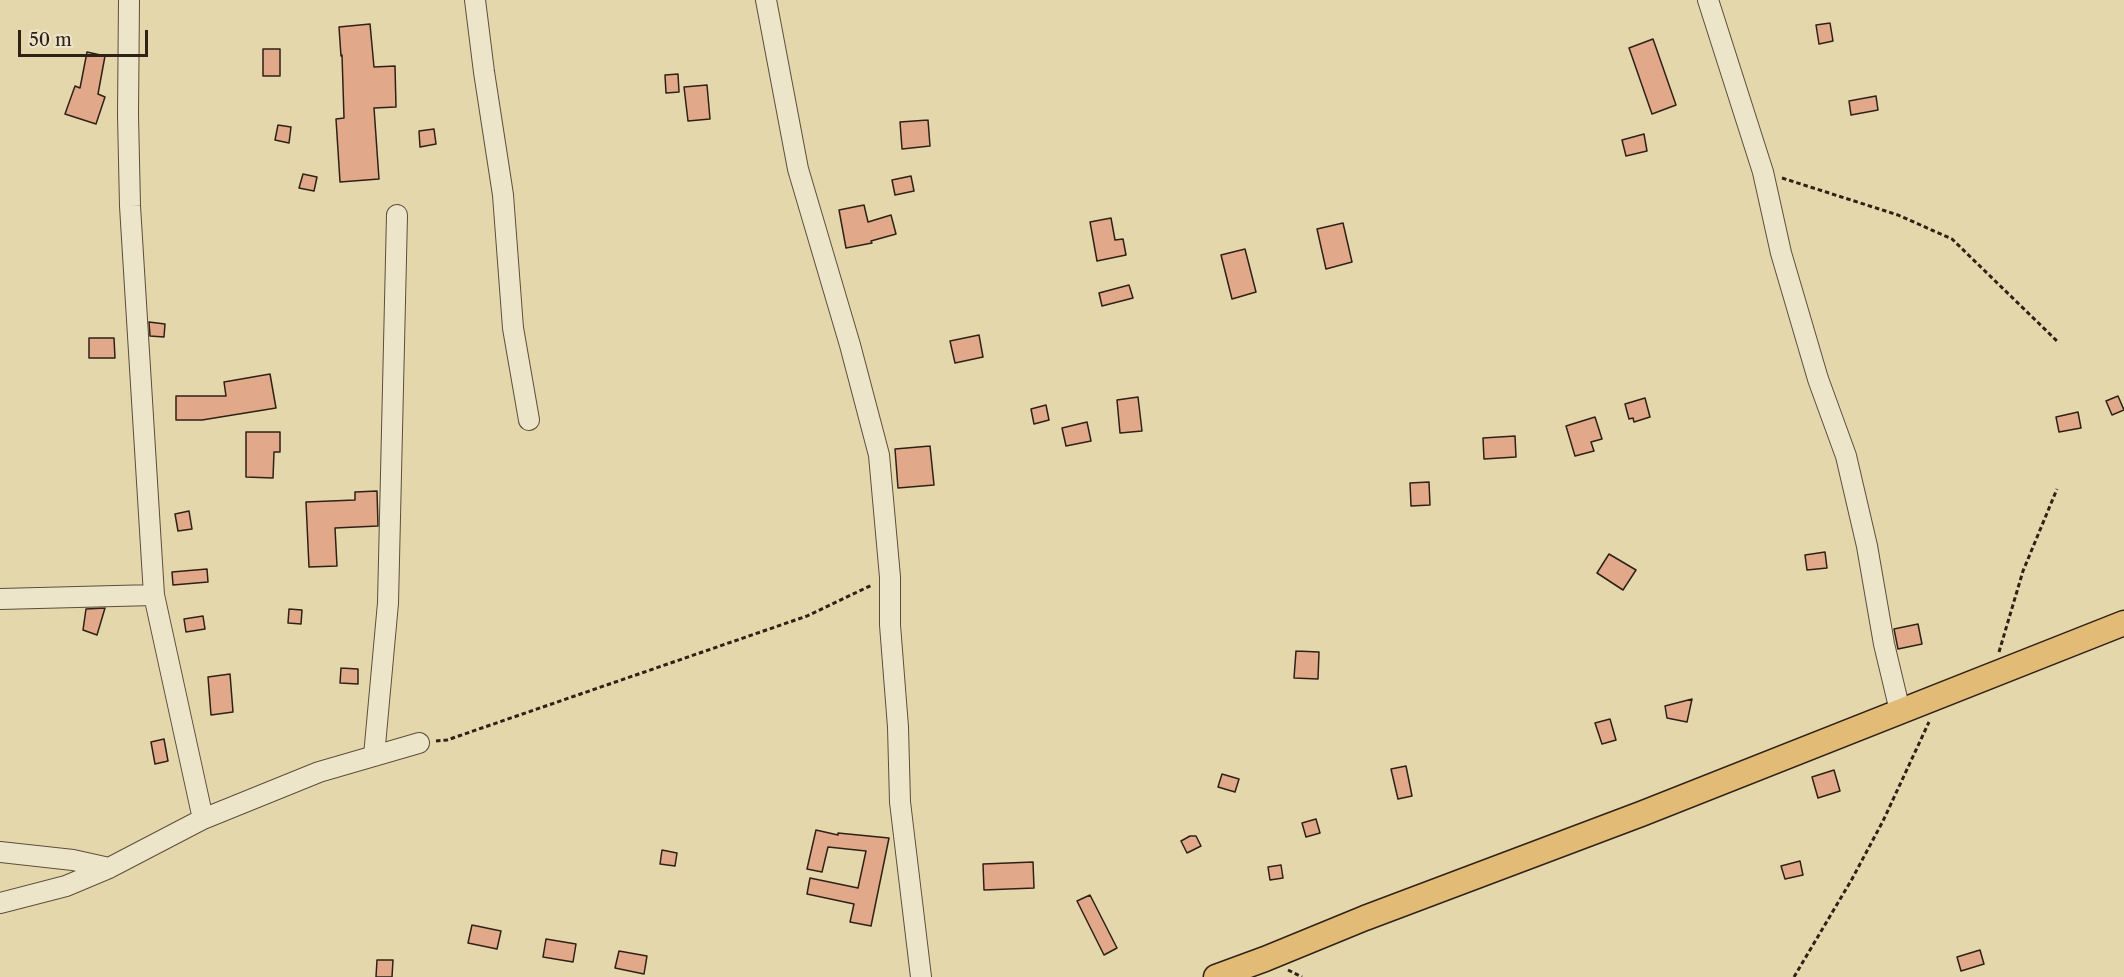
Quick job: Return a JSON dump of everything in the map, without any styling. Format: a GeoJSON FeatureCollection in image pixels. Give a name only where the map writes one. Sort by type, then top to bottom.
{"type":"FeatureCollection","features":[{"type":"Feature","properties":{"kind":"main road"},"geometry":{"type":"LineString","coordinates":[[1216,977],[1365,918],[1652,810],[2124,623]]}},
{"type":"Feature","properties":{"kind":"street"},"geometry":{"type":"LineString","coordinates":[[129,0],[130,206],[154,595],[203,819]]}},
{"type":"Feature","properties":{"kind":"street"},"geometry":{"type":"LineString","coordinates":[[475,0],[483,72],[503,195],[513,328],[529,420]]}},
{"type":"Feature","properties":{"kind":"street"},"geometry":{"type":"LineString","coordinates":[[766,0],[798,169],[850,345],[879,455],[890,577],[890,625],[898,727],[900,802],[921,977]]}},
{"type":"Feature","properties":{"kind":"street"},"geometry":{"type":"LineString","coordinates":[[1708,0],[1763,172],[1781,253],[1818,379],[1846,456],[1867,546],[1884,644],[1900,711]]}},
{"type":"Feature","properties":{"kind":"street"},"geometry":{"type":"LineString","coordinates":[[375,756],[388,603],[397,215]]}},
{"type":"Feature","properties":{"kind":"street"},"geometry":{"type":"LineString","coordinates":[[0,599],[154,595]]}},
{"type":"Feature","properties":{"kind":"street"},"geometry":{"type":"LineString","coordinates":[[0,903],[66,886],[109,868],[203,819],[319,772],[419,743]]}},
{"type":"Feature","properties":{"kind":"street"},"geometry":{"type":"LineString","coordinates":[[0,852],[73,860],[109,868]]}},
{"type":"Feature","properties":{"kind":"path"},"geometry":{"type":"LineString","coordinates":[[1763,172],[1898,215],[1952,239],[2059,343]]}},
{"type":"Feature","properties":{"kind":"path"},"geometry":{"type":"LineString","coordinates":[[1992,674],[2024,571],[2058,489]]}},
{"type":"Feature","properties":{"kind":"path"},"geometry":{"type":"LineString","coordinates":[[419,743],[447,740],[807,616],[890,577]]}},
{"type":"Feature","properties":{"kind":"path"},"geometry":{"type":"LineString","coordinates":[[1794,977],[1852,879],[1883,820],[1941,696]]}},
{"type":"Feature","properties":{"kind":"building"},"geometry":{"type":"Polygon","coordinates":[[[1830,23],[1833,41],[1819,44],[1816,25],[1830,23]]]}},
{"type":"Feature","properties":{"kind":"building"},"geometry":{"type":"Polygon","coordinates":[[[370,24],[374,67],[395,66],[396,107],[374,108],[379,179],[340,182],[336,119],[344,118],[339,27],[370,24]]]}},
{"type":"Feature","properties":{"kind":"building"},"geometry":{"type":"Polygon","coordinates":[[[1653,39],[1676,105],[1652,114],[1629,48],[1653,39]]]}},
{"type":"Feature","properties":{"kind":"building"},"geometry":{"type":"Polygon","coordinates":[[[263,49],[280,49],[280,76],[263,76],[263,49]]]}},
{"type":"Feature","properties":{"kind":"building"},"geometry":{"type":"Polygon","coordinates":[[[87,52],[105,56],[98,94],[105,97],[96,124],[65,114],[75,86],[80,88],[87,52]]]}},
{"type":"Feature","properties":{"kind":"building"},"geometry":{"type":"Polygon","coordinates":[[[678,74],[679,92],[666,93],[665,75],[678,74]]]}},
{"type":"Feature","properties":{"kind":"building"},"geometry":{"type":"Polygon","coordinates":[[[707,85],[710,119],[688,121],[684,87],[707,85]]]}},
{"type":"Feature","properties":{"kind":"building"},"geometry":{"type":"Polygon","coordinates":[[[1876,96],[1878,110],[1851,115],[1849,101],[1876,96]]]}},
{"type":"Feature","properties":{"kind":"building"},"geometry":{"type":"Polygon","coordinates":[[[928,120],[930,146],[902,149],[900,122],[928,120]]]}},
{"type":"Feature","properties":{"kind":"building"},"geometry":{"type":"Polygon","coordinates":[[[278,125],[291,127],[289,143],[275,140],[278,125]]]}},
{"type":"Feature","properties":{"kind":"building"},"geometry":{"type":"Polygon","coordinates":[[[434,129],[436,144],[420,147],[419,131],[434,129]]]}},
{"type":"Feature","properties":{"kind":"building"},"geometry":{"type":"Polygon","coordinates":[[[1644,134],[1647,151],[1626,156],[1622,140],[1644,134]]]}},
{"type":"Feature","properties":{"kind":"building"},"geometry":{"type":"Polygon","coordinates":[[[303,174],[317,177],[314,191],[299,188],[303,174]]]}},
{"type":"Feature","properties":{"kind":"building"},"geometry":{"type":"Polygon","coordinates":[[[911,176],[914,191],[895,195],[892,180],[911,176]]]}},
{"type":"Feature","properties":{"kind":"building"},"geometry":{"type":"Polygon","coordinates":[[[864,205],[868,222],[891,215],[896,234],[871,241],[872,243],[846,248],[839,210],[864,205]]]}},
{"type":"Feature","properties":{"kind":"building"},"geometry":{"type":"Polygon","coordinates":[[[1111,218],[1115,240],[1123,239],[1126,255],[1097,261],[1090,222],[1111,218]]]}},
{"type":"Feature","properties":{"kind":"building"},"geometry":{"type":"Polygon","coordinates":[[[1343,223],[1352,262],[1326,269],[1317,229],[1343,223]]]}},
{"type":"Feature","properties":{"kind":"building"},"geometry":{"type":"Polygon","coordinates":[[[1245,249],[1256,292],[1232,299],[1221,255],[1245,249]]]}},
{"type":"Feature","properties":{"kind":"building"},"geometry":{"type":"Polygon","coordinates":[[[1129,285],[1133,298],[1102,306],[1099,293],[1129,285]]]}},
{"type":"Feature","properties":{"kind":"building"},"geometry":{"type":"Polygon","coordinates":[[[149,322],[165,324],[164,337],[150,336],[149,322]]]}},
{"type":"Feature","properties":{"kind":"building"},"geometry":{"type":"Polygon","coordinates":[[[979,335],[983,357],[955,363],[950,341],[979,335]]]}},
{"type":"Feature","properties":{"kind":"building"},"geometry":{"type":"Polygon","coordinates":[[[89,338],[114,338],[115,358],[89,358],[89,338]]]}},
{"type":"Feature","properties":{"kind":"building"},"geometry":{"type":"Polygon","coordinates":[[[270,374],[276,408],[202,420],[176,420],[176,396],[226,396],[224,382],[270,374]]]}},
{"type":"Feature","properties":{"kind":"building"},"geometry":{"type":"Polygon","coordinates":[[[2118,396],[2124,410],[2112,415],[2106,401],[2118,396]]]}},
{"type":"Feature","properties":{"kind":"building"},"geometry":{"type":"Polygon","coordinates":[[[1138,397],[1142,431],[1120,433],[1117,400],[1138,397]]]}},
{"type":"Feature","properties":{"kind":"building"},"geometry":{"type":"Polygon","coordinates":[[[1645,398],[1650,417],[1634,422],[1633,418],[1629,419],[1625,404],[1645,398]]]}},
{"type":"Feature","properties":{"kind":"building"},"geometry":{"type":"Polygon","coordinates":[[[1046,405],[1049,420],[1034,424],[1031,409],[1046,405]]]}},
{"type":"Feature","properties":{"kind":"building"},"geometry":{"type":"Polygon","coordinates":[[[2078,412],[2081,428],[2059,432],[2056,417],[2078,412]]]}},
{"type":"Feature","properties":{"kind":"building"},"geometry":{"type":"Polygon","coordinates":[[[1595,417],[1602,439],[1591,442],[1594,451],[1575,456],[1566,426],[1595,417]]]}},
{"type":"Feature","properties":{"kind":"building"},"geometry":{"type":"Polygon","coordinates":[[[1087,422],[1091,441],[1066,446],[1062,428],[1087,422]]]}},
{"type":"Feature","properties":{"kind":"building"},"geometry":{"type":"Polygon","coordinates":[[[246,432],[280,432],[280,452],[274,452],[273,478],[246,477],[246,432]]]}},
{"type":"Feature","properties":{"kind":"building"},"geometry":{"type":"Polygon","coordinates":[[[1515,436],[1516,457],[1484,459],[1483,438],[1515,436]]]}},
{"type":"Feature","properties":{"kind":"building"},"geometry":{"type":"Polygon","coordinates":[[[930,446],[934,485],[898,488],[895,449],[930,446]]]}},
{"type":"Feature","properties":{"kind":"building"},"geometry":{"type":"Polygon","coordinates":[[[1429,482],[1430,505],[1411,506],[1410,483],[1429,482]]]}},
{"type":"Feature","properties":{"kind":"building"},"geometry":{"type":"Polygon","coordinates":[[[377,491],[378,526],[335,528],[337,566],[309,567],[306,502],[355,500],[355,492],[377,491]]]}},
{"type":"Feature","properties":{"kind":"building"},"geometry":{"type":"Polygon","coordinates":[[[189,511],[192,529],[178,531],[175,514],[189,511]]]}},
{"type":"Feature","properties":{"kind":"building"},"geometry":{"type":"Polygon","coordinates":[[[1825,552],[1827,568],[1807,570],[1805,555],[1825,552]]]}},
{"type":"Feature","properties":{"kind":"building"},"geometry":{"type":"Polygon","coordinates":[[[1609,554],[1636,570],[1623,590],[1597,573],[1609,554]]]}},
{"type":"Feature","properties":{"kind":"building"},"geometry":{"type":"Polygon","coordinates":[[[207,569],[208,582],[173,585],[172,572],[207,569]]]}},
{"type":"Feature","properties":{"kind":"building"},"geometry":{"type":"Polygon","coordinates":[[[105,608],[97,635],[83,630],[86,609],[105,608]]]}},
{"type":"Feature","properties":{"kind":"building"},"geometry":{"type":"Polygon","coordinates":[[[289,609],[302,610],[301,624],[288,623],[289,609]]]}},
{"type":"Feature","properties":{"kind":"building"},"geometry":{"type":"Polygon","coordinates":[[[203,616],[205,629],[186,632],[184,619],[203,616]]]}},
{"type":"Feature","properties":{"kind":"building"},"geometry":{"type":"Polygon","coordinates":[[[1918,624],[1922,644],[1898,649],[1894,629],[1918,624]]]}},
{"type":"Feature","properties":{"kind":"building"},"geometry":{"type":"Polygon","coordinates":[[[1296,651],[1319,652],[1318,679],[1294,678],[1296,651]]]}},
{"type":"Feature","properties":{"kind":"building"},"geometry":{"type":"Polygon","coordinates":[[[341,668],[358,669],[358,684],[340,683],[341,668]]]}},
{"type":"Feature","properties":{"kind":"building"},"geometry":{"type":"Polygon","coordinates":[[[230,674],[233,712],[211,715],[208,677],[230,674]]]}},
{"type":"Feature","properties":{"kind":"building"},"geometry":{"type":"Polygon","coordinates":[[[1692,699],[1687,722],[1667,718],[1665,706],[1692,699]]]}},
{"type":"Feature","properties":{"kind":"building"},"geometry":{"type":"Polygon","coordinates":[[[1610,719],[1616,740],[1602,744],[1595,723],[1610,719]]]}},
{"type":"Feature","properties":{"kind":"building"},"geometry":{"type":"Polygon","coordinates":[[[164,739],[168,761],[155,764],[151,742],[164,739]]]}},
{"type":"Feature","properties":{"kind":"building"},"geometry":{"type":"Polygon","coordinates":[[[1406,766],[1412,796],[1398,799],[1391,769],[1406,766]]]}},
{"type":"Feature","properties":{"kind":"building"},"geometry":{"type":"Polygon","coordinates":[[[1834,770],[1840,791],[1818,798],[1812,777],[1834,770]]]}},
{"type":"Feature","properties":{"kind":"building"},"geometry":{"type":"Polygon","coordinates":[[[1222,774],[1239,779],[1235,792],[1218,787],[1222,774]]]}},
{"type":"Feature","properties":{"kind":"building"},"geometry":{"type":"Polygon","coordinates":[[[1316,819],[1320,833],[1306,837],[1302,823],[1316,819]]]}},
{"type":"Feature","properties":{"kind":"building"},"geometry":{"type":"Polygon","coordinates":[[[816,830],[838,835],[838,833],[889,838],[871,926],[850,922],[854,904],[807,894],[810,878],[858,888],[866,851],[828,847],[822,872],[807,869],[816,830]]]}},
{"type":"Feature","properties":{"kind":"building"},"geometry":{"type":"Polygon","coordinates":[[[1190,836],[1196,836],[1201,846],[1187,853],[1181,841],[1190,836]]]}},
{"type":"Feature","properties":{"kind":"building"},"geometry":{"type":"Polygon","coordinates":[[[662,850],[677,853],[675,866],[660,864],[662,850]]]}},
{"type":"Feature","properties":{"kind":"building"},"geometry":{"type":"Polygon","coordinates":[[[1800,861],[1803,875],[1785,879],[1781,866],[1800,861]]]}},
{"type":"Feature","properties":{"kind":"building"},"geometry":{"type":"Polygon","coordinates":[[[1033,862],[1034,888],[984,890],[983,864],[1033,862]]]}},
{"type":"Feature","properties":{"kind":"building"},"geometry":{"type":"Polygon","coordinates":[[[1281,865],[1283,878],[1270,880],[1268,867],[1281,865]]]}},
{"type":"Feature","properties":{"kind":"building"},"geometry":{"type":"Polygon","coordinates":[[[1090,895],[1117,948],[1104,955],[1077,901],[1090,895]]]}},
{"type":"Feature","properties":{"kind":"building"},"geometry":{"type":"Polygon","coordinates":[[[472,925],[501,931],[497,949],[468,943],[472,925]]]}},
{"type":"Feature","properties":{"kind":"building"},"geometry":{"type":"Polygon","coordinates":[[[546,939],[576,944],[573,962],[543,957],[546,939]]]}},
{"type":"Feature","properties":{"kind":"building"},"geometry":{"type":"Polygon","coordinates":[[[1980,950],[1984,964],[1961,971],[1957,957],[1980,950]]]}},
{"type":"Feature","properties":{"kind":"building"},"geometry":{"type":"Polygon","coordinates":[[[619,951],[647,956],[644,974],[615,968],[619,951]]]}},
{"type":"Feature","properties":{"kind":"building"},"geometry":{"type":"Polygon","coordinates":[[[377,960],[393,960],[392,977],[376,977],[377,960]]]}}]}
